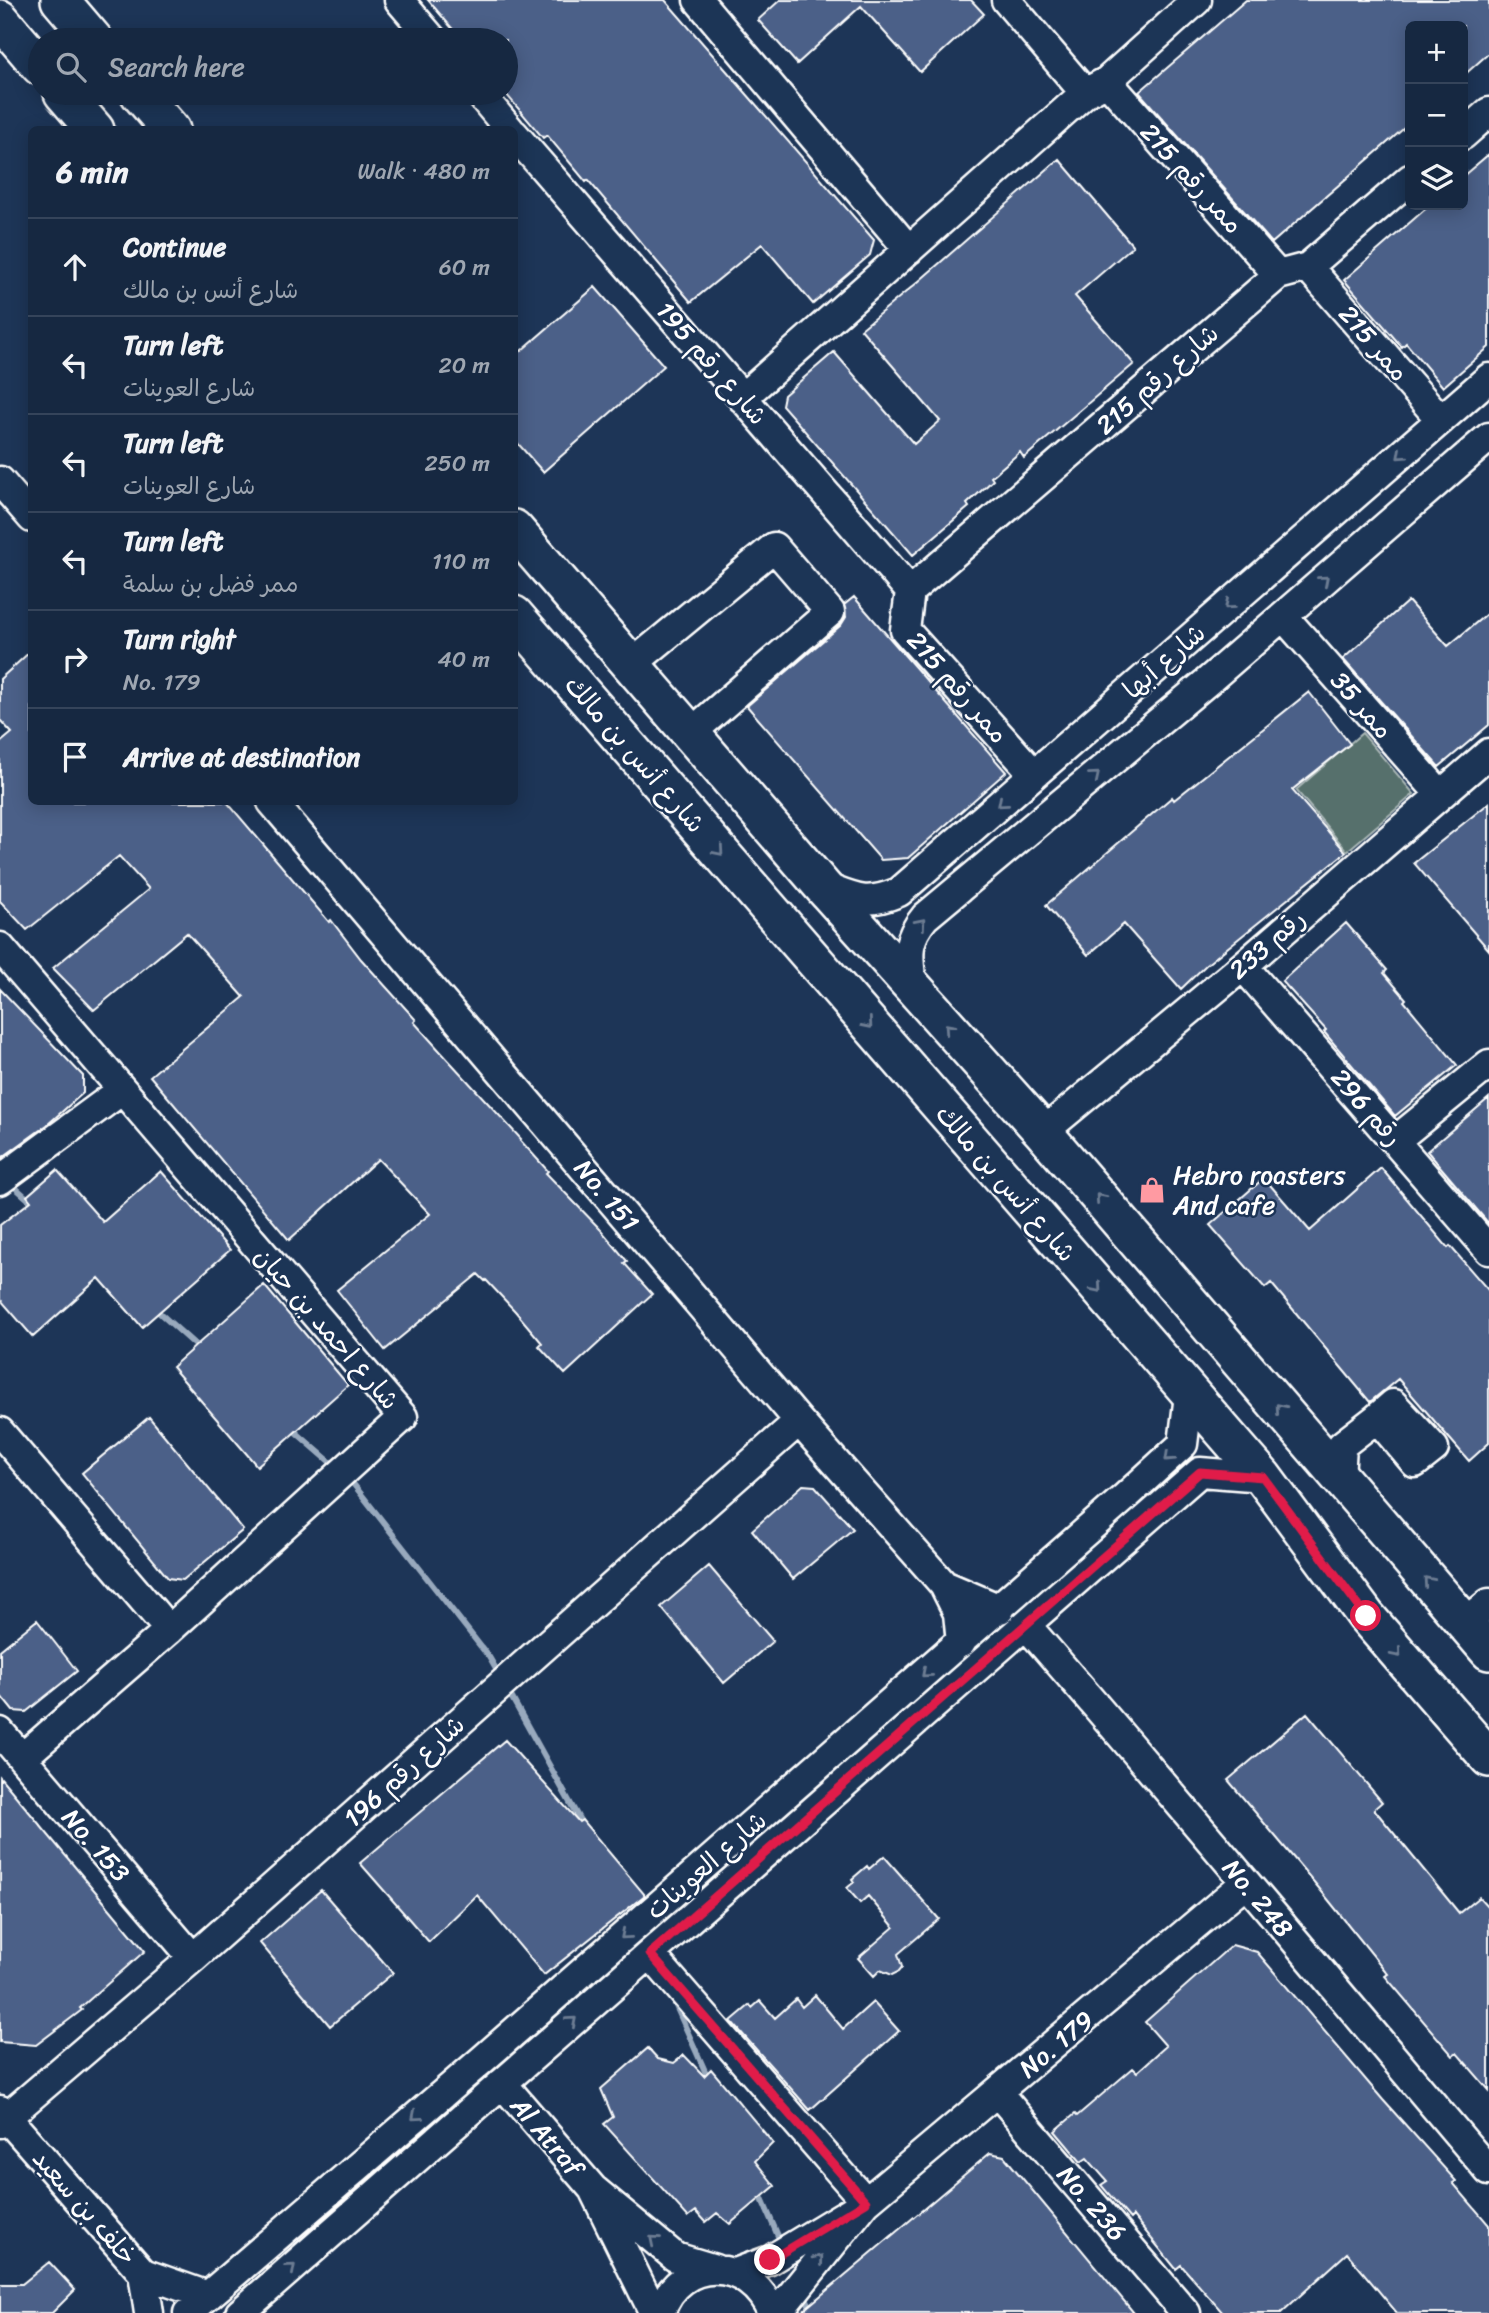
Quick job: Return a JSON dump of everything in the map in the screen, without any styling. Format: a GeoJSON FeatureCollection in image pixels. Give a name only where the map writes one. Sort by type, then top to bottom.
{"type":"FeatureCollection","features":[{"type":"Feature","properties":{"kind":"main road"},"geometry":{"type":"LineString","coordinates":[[60,0],[84,28]]}},
{"type":"Feature","properties":{"kind":"main road"},"geometry":{"type":"LineString","coordinates":[[3,30],[28,54]]}},
{"type":"Feature","properties":{"kind":"main road"},"geometry":{"type":"LineString","coordinates":[[73,105],[92,126]]}},
{"type":"Feature","properties":{"kind":"main road"},"geometry":{"type":"LineString","coordinates":[[149,105],[168,126]]}},
{"type":"Feature","properties":{"kind":"main road"},"geometry":{"type":"LineString","coordinates":[[518,534],[823,887],[1043,1132],[1340,1478],[1477,1613],[1489,1651]]}},
{"type":"Feature","properties":{"kind":"main road","name":"شارع أنس بن مالك"},"geometry":{"type":"LineString","coordinates":[[518,620],[1263,1477],[1366,1616],[1489,1758]]}},
{"type":"Feature","properties":{"kind":"street"},"geometry":{"type":"LineString","coordinates":[[399,0],[423,28]]}},
{"type":"Feature","properties":{"kind":"street"},"geometry":{"type":"LineString","coordinates":[[698,0],[909,250]]}},
{"type":"Feature","properties":{"kind":"street"},"geometry":{"type":"LineString","coordinates":[[1006,0],[1096,87]]}},
{"type":"Feature","properties":{"kind":"street"},"geometry":{"type":"LineString","coordinates":[[742,398],[1198,0]]}},
{"type":"Feature","properties":{"kind":"street","name":"ممر رقم 215"},"geometry":{"type":"LineString","coordinates":[[1096,87],[1278,275]]}},
{"type":"Feature","properties":{"kind":"street"},"geometry":{"type":"LineString","coordinates":[[489,105],[507,126]]}},
{"type":"Feature","properties":{"kind":"street"},"geometry":{"type":"LineString","coordinates":[[1468,131],[1489,112]]}},
{"type":"Feature","properties":{"kind":"street","name":"شارع رقم 195"},"geometry":{"type":"LineString","coordinates":[[518,139],[910,591]]}},
{"type":"Feature","properties":{"kind":"street","name":"شارع رقم 215"},"geometry":{"type":"LineString","coordinates":[[910,591],[1278,275],[1308,267],[1405,183]]}},
{"type":"Feature","properties":{"kind":"street","name":"ممر 215"},"geometry":{"type":"LineString","coordinates":[[1308,267],[1441,420]]}},
{"type":"Feature","properties":{"kind":"street","name":"شارع أبها"},"geometry":{"type":"LineString","coordinates":[[823,887],[862,901],[883,899],[900,892],[1489,378]]}},
{"type":"Feature","properties":{"kind":"street","name":"شارع أبها"},"geometry":{"type":"LineString","coordinates":[[912,987],[909,948],[914,930],[925,917],[1208,681],[1489,437]]}},
{"type":"Feature","properties":{"kind":"street"},"geometry":{"type":"LineString","coordinates":[[0,481],[28,514]]}},
{"type":"Feature","properties":{"kind":"street"},"geometry":{"type":"LineString","coordinates":[[631,665],[774,547],[830,612],[691,733]]}},
{"type":"Feature","properties":{"kind":"street","name":"ممر رقم 215"},"geometry":{"type":"LineString","coordinates":[[910,591],[905,629],[1034,775]]}},
{"type":"Feature","properties":{"kind":"street","name":"ممر 35"},"geometry":{"type":"LineString","coordinates":[[1283,616],[1440,794]]}},
{"type":"Feature","properties":{"kind":"street"},"geometry":{"type":"LineString","coordinates":[[1178,649],[1208,681]]}},
{"type":"Feature","properties":{"kind":"street","name":"رقم 233"},"geometry":{"type":"LineString","coordinates":[[1043,1132],[1243,966],[1489,753]]}},
{"type":"Feature","properties":{"kind":"street","name":"No. 151"},"geometry":{"type":"LineString","coordinates":[[275,805],[799,1421],[944,1586],[958,1613],[961,1643]]}},
{"type":"Feature","properties":{"kind":"street"},"geometry":{"type":"LineString","coordinates":[[925,871],[948,899]]}},
{"type":"Feature","properties":{"kind":"street","name":"شارع احمد بن حيان"},"geometry":{"type":"LineString","coordinates":[[0,947],[403,1417],[169,1630],[22,1758]]}},
{"type":"Feature","properties":{"kind":"street","name":"رقم 296"},"geometry":{"type":"LineString","coordinates":[[1243,966],[1485,1238]]}},
{"type":"Feature","properties":{"kind":"street"},"geometry":{"type":"LineString","coordinates":[[1396,1140],[1489,1064]]}},
{"type":"Feature","properties":{"kind":"street"},"geometry":{"type":"LineString","coordinates":[[0,1180],[122,1090]]}},
{"type":"Feature","properties":{"kind":"street","name":"شارع العوينات"},"geometry":{"type":"LineString","coordinates":[[198,2305],[1124,1499],[1183,1444],[1189,1395]]}},
{"type":"Feature","properties":{"kind":"street"},"geometry":{"type":"LineString","coordinates":[[1340,1478],[1342,1445],[1377,1418]]}},
{"type":"Feature","properties":{"kind":"street","name":"شارع رقم 196"},"geometry":{"type":"LineString","coordinates":[[2,2117],[193,1958],[799,1421]]}},
{"type":"Feature","properties":{"kind":"street"},"geometry":{"type":"LineString","coordinates":[[0,1432],[169,1630]]}},
{"type":"Feature","properties":{"kind":"street","name":"شارع العوينات"},"geometry":{"type":"LineString","coordinates":[[240,2313],[1200,1472],[1263,1477]]}},
{"type":"Feature","properties":{"kind":"street"},"geometry":{"type":"LineString","coordinates":[[1124,1499],[1145,1487],[1157,1486],[1162,1491],[1162,1498],[1149,1519]]}},
{"type":"Feature","properties":{"kind":"street","name":"No. 151"},"geometry":{"type":"LineString","coordinates":[[944,1586],[1000,1609]]}},
{"type":"Feature","properties":{"kind":"street","name":"No. 248"},"geometry":{"type":"LineString","coordinates":[[1026,1625],[1163,1783],[1489,2171]]}},
{"type":"Feature","properties":{"kind":"street","name":"No. 153"},"geometry":{"type":"LineString","coordinates":[[0,1732],[193,1958]]}},
{"type":"Feature","properties":{"kind":"street","name":"No. 179"},"geometry":{"type":"LineString","coordinates":[[725,2271],[770,2260],[866,2202],[1245,1883]]}},
{"type":"Feature","properties":{"kind":"street"},"geometry":{"type":"LineString","coordinates":[[650,1954],[866,2202]]}},
{"type":"Feature","properties":{"kind":"street"},"geometry":{"type":"LineString","coordinates":[[515,2031],[533,2055]]}},
{"type":"Feature","properties":{"kind":"street"},"geometry":{"type":"LineString","coordinates":[[454,2083],[474,2108]]}},
{"type":"Feature","properties":{"kind":"street","name":"Al Atraf"},"geometry":{"type":"LineString","coordinates":[[502,2083],[593,2189],[675,2257],[725,2271],[753,2283],[775,2313]]}},
{"type":"Feature","properties":{"kind":"street","name":"No. 236"},"geometry":{"type":"LineString","coordinates":[[998,2093],[1186,2313]]}},
{"type":"Feature","properties":{"kind":"street","name":"خلف بن سعيد"},"geometry":{"type":"LineString","coordinates":[[2,2117],[143,2273],[198,2305]]}},
{"type":"Feature","properties":{"kind":"street","name":"Al Atraf"},"geometry":{"type":"LineString","coordinates":[[593,2189],[657,2313]]}},
{"type":"Feature","properties":{"kind":"street","name":"No. 179"},"geometry":{"type":"LineString","coordinates":[[775,2313],[866,2202]]}},
{"type":"Feature","properties":{"kind":"street","name":"Al Atraf"},"geometry":{"type":"LineString","coordinates":[[657,2313],[677,2284],[694,2274],[725,2271]]}},
{"type":"Feature","properties":{"kind":"street","name":"خلف بن سعيد"},"geometry":{"type":"LineString","coordinates":[[143,2273],[149,2313]]}},
{"type":"Feature","properties":{"kind":"green space"},"geometry":{"type":"Polygon","coordinates":[[[1362,733],[1414,794],[1347,851],[1296,790],[1362,733]]]}},
{"type":"Feature","properties":{"kind":"building"},"geometry":{"type":"Polygon","coordinates":[[[428,0],[665,0],[874,240],[870,255],[813,304],[762,244],[691,302],[588,180],[586,182],[547,135],[543,138],[515,105],[518,105],[518,28],[452,28],[428,0]]]}},
{"type":"Feature","properties":{"kind":"building"},"geometry":{"type":"Polygon","coordinates":[[[780,0],[971,0],[984,14],[920,72],[861,6],[797,64],[758,20],[780,0]]]}},
{"type":"Feature","properties":{"kind":"building"},"geometry":{"type":"Polygon","coordinates":[[[1246,0],[1489,0],[1489,53],[1468,72],[1468,21],[1405,21],[1405,127],[1272,243],[1139,92],[1246,0]]]}},
{"type":"Feature","properties":{"kind":"building"},"geometry":{"type":"Polygon","coordinates":[[[1489,154],[1489,347],[1443,387],[1406,343],[1402,347],[1344,280],[1424,210],[1468,210],[1468,172],[1489,154]]]}},
{"type":"Feature","properties":{"kind":"building"},"geometry":{"type":"Polygon","coordinates":[[[1059,159],[1133,246],[1075,296],[1134,364],[1024,458],[1020,452],[991,477],[993,480],[967,504],[969,507],[913,555],[782,405],[784,395],[834,352],[914,444],[940,421],[861,329],[1059,159]]]}},
{"type":"Feature","properties":{"kind":"building"},"geometry":{"type":"Polygon","coordinates":[[[595,287],[664,366],[543,472],[518,444],[518,354],[595,287]]]}},
{"type":"Feature","properties":{"kind":"building"},"geometry":{"type":"Polygon","coordinates":[[[854,597],[1006,772],[908,858],[881,860],[747,706],[841,625],[846,617],[844,605],[854,597]]]}},
{"type":"Feature","properties":{"kind":"building"},"geometry":{"type":"Polygon","coordinates":[[[1408,601],[1448,646],[1489,612],[1489,725],[1439,767],[1343,659],[1408,601]]]}},
{"type":"Feature","properties":{"kind":"building"},"geometry":{"type":"Polygon","coordinates":[[[28,654],[28,805],[230,805],[416,1020],[414,1022],[521,1139],[548,1171],[546,1173],[601,1230],[627,1261],[624,1263],[652,1294],[565,1374],[539,1346],[542,1343],[515,1311],[478,1274],[385,1350],[337,1290],[430,1214],[378,1159],[289,1240],[150,1076],[244,997],[187,933],[94,1010],[53,968],[149,889],[119,856],[27,930],[0,901],[0,743],[12,733],[0,720],[0,679],[28,654]]]}},
{"type":"Feature","properties":{"kind":"building"},"geometry":{"type":"Polygon","coordinates":[[[1309,692],[1350,744],[1292,790],[1346,852],[1206,965],[1181,989],[1124,924],[1088,955],[1046,905],[1172,797],[1174,800],[1309,692]]]}},
{"type":"Feature","properties":{"kind":"building"},"geometry":{"type":"Polygon","coordinates":[[[1489,803],[1489,950],[1414,863],[1489,803]]]}},
{"type":"Feature","properties":{"kind":"building"},"geometry":{"type":"Polygon","coordinates":[[[1346,923],[1387,970],[1384,973],[1406,999],[1404,1001],[1457,1065],[1395,1116],[1324,1032],[1326,1030],[1282,981],[1346,923]]]}},
{"type":"Feature","properties":{"kind":"building"},"geometry":{"type":"Polygon","coordinates":[[[0,989],[83,1076],[83,1093],[47,1125],[0,1159],[0,989]]]}},
{"type":"Feature","properties":{"kind":"building"},"geometry":{"type":"Polygon","coordinates":[[[1489,1098],[1489,1224],[1427,1151],[1489,1098]]]}},
{"type":"Feature","properties":{"kind":"building"},"geometry":{"type":"Polygon","coordinates":[[[1381,1168],[1448,1248],[1450,1246],[1489,1291],[1489,1443],[1469,1461],[1398,1379],[1370,1402],[1271,1283],[1265,1288],[1210,1225],[1264,1178],[1310,1231],[1381,1168]]]}},
{"type":"Feature","properties":{"kind":"building"},"geometry":{"type":"Polygon","coordinates":[[[57,1170],[103,1222],[161,1171],[230,1250],[142,1327],[99,1278],[33,1337],[0,1299],[0,1225],[31,1201],[27,1196],[57,1170]]]}},
{"type":"Feature","properties":{"kind":"building"},"geometry":{"type":"Polygon","coordinates":[[[264,1285],[348,1385],[257,1466],[172,1367],[264,1285]]]}},
{"type":"Feature","properties":{"kind":"building"},"geometry":{"type":"Polygon","coordinates":[[[149,1417],[243,1530],[183,1580],[168,1578],[82,1473],[149,1417]]]}},
{"type":"Feature","properties":{"kind":"building"},"geometry":{"type":"Polygon","coordinates":[[[803,1485],[815,1486],[853,1529],[793,1579],[752,1530],[803,1485]]]}},
{"type":"Feature","properties":{"kind":"building"},"geometry":{"type":"Polygon","coordinates":[[[709,1566],[773,1641],[724,1683],[661,1607],[709,1566]]]}},
{"type":"Feature","properties":{"kind":"building"},"geometry":{"type":"Polygon","coordinates":[[[37,1620],[77,1671],[26,1712],[13,1711],[0,1695],[0,1650],[37,1620]]]}},
{"type":"Feature","properties":{"kind":"building"},"geometry":{"type":"Polygon","coordinates":[[[1307,1713],[1382,1802],[1374,1809],[1459,1913],[1479,1897],[1489,1908],[1489,2090],[1457,2053],[1453,2056],[1385,1976],[1388,1974],[1228,1780],[1307,1713]]]}},
{"type":"Feature","properties":{"kind":"building"},"geometry":{"type":"Polygon","coordinates":[[[505,1740],[579,1822],[582,1820],[645,1895],[544,1975],[477,1895],[429,1942],[360,1863],[505,1740]]]}},
{"type":"Feature","properties":{"kind":"building"},"geometry":{"type":"Polygon","coordinates":[[[0,1777],[145,1951],[80,2008],[82,2010],[36,2045],[0,2042],[0,1777]]]}},
{"type":"Feature","properties":{"kind":"building"},"geometry":{"type":"Polygon","coordinates":[[[884,1856],[939,1919],[898,1954],[902,1967],[898,1972],[892,1975],[880,1970],[874,1976],[858,1958],[894,1927],[868,1896],[860,1903],[847,1888],[854,1882],[852,1879],[867,1866],[869,1869],[884,1856]]]}},
{"type":"Feature","properties":{"kind":"building"},"geometry":{"type":"Polygon","coordinates":[[[321,1890],[393,1973],[330,2026],[260,1943],[321,1890]]]}},
{"type":"Feature","properties":{"kind":"building"},"geometry":{"type":"Polygon","coordinates":[[[1232,1945],[1257,1952],[1456,2181],[1453,2183],[1489,2225],[1489,2313],[1397,2313],[1347,2253],[1281,2313],[1223,2313],[1181,2265],[1176,2269],[1133,2216],[1130,2219],[1101,2185],[1107,2181],[1087,2158],[1081,2162],[1055,2131],[1075,2114],[1077,2116],[1133,2068],[1137,2072],[1166,2046],[1145,2022],[1232,1945]]]}},
{"type":"Feature","properties":{"kind":"building"},"geometry":{"type":"Polygon","coordinates":[[[815,1995],[843,2029],[873,2002],[899,2031],[810,2110],[731,2021],[750,2005],[752,2008],[760,2001],[775,2018],[796,1999],[802,2007],[815,1995]]]}},
{"type":"Feature","properties":{"kind":"building"},"geometry":{"type":"Polygon","coordinates":[[[648,2048],[658,2059],[674,2063],[684,2055],[704,2076],[711,2069],[773,2143],[755,2161],[775,2186],[730,2224],[717,2213],[706,2222],[696,2211],[688,2217],[604,2124],[613,2117],[601,2089],[648,2048]]]}},
{"type":"Feature","properties":{"kind":"building"},"geometry":{"type":"Polygon","coordinates":[[[990,2153],[1004,2156],[1134,2313],[800,2313],[990,2153]]]}},
{"type":"Feature","properties":{"kind":"building"},"geometry":{"type":"Polygon","coordinates":[[[49,2262],[75,2290],[52,2313],[0,2313],[0,2284],[22,2284],[49,2262]]]}},
{"type":"Feature","properties":{"kind":"waterway"},"geometry":{"type":"LineString","coordinates":[[9,1182],[35,1205]]}},
{"type":"Feature","properties":{"kind":"waterway"},"geometry":{"type":"LineString","coordinates":[[154,1308],[201,1350]]}},
{"type":"Feature","properties":{"kind":"waterway"},"geometry":{"type":"LineString","coordinates":[[291,1428],[336,1467]]}},
{"type":"Feature","properties":{"kind":"waterway"},"geometry":{"type":"LineString","coordinates":[[347,1476],[489,1657],[500,1676]]}},
{"type":"Feature","properties":{"kind":"waterway"},"geometry":{"type":"LineString","coordinates":[[507,1689],[583,1826]]}},
{"type":"Feature","properties":{"kind":"waterway"},"geometry":{"type":"LineString","coordinates":[[672,1997],[709,2080]]}},
{"type":"Feature","properties":{"kind":"waterway"},"geometry":{"type":"LineString","coordinates":[[759,2192],[781,2243]]}},
{"type":"Feature","properties":{"kind":"waterway"},"geometry":{"type":"LineString","coordinates":[[803,2291],[813,2313]]}},
{"type":"Feature","properties":{"kind":"place","name":"Hebro roasters And cafe"},"geometry":{"type":"Point","coordinates":[1152,1190]}},
{"type":"Feature","properties":{"kind":"route"},"geometry":{"type":"LineString","coordinates":[[770,2260],[866,2202],[650,1954],[1200,1472],[1263,1477],[1366,1616]]}}]}
